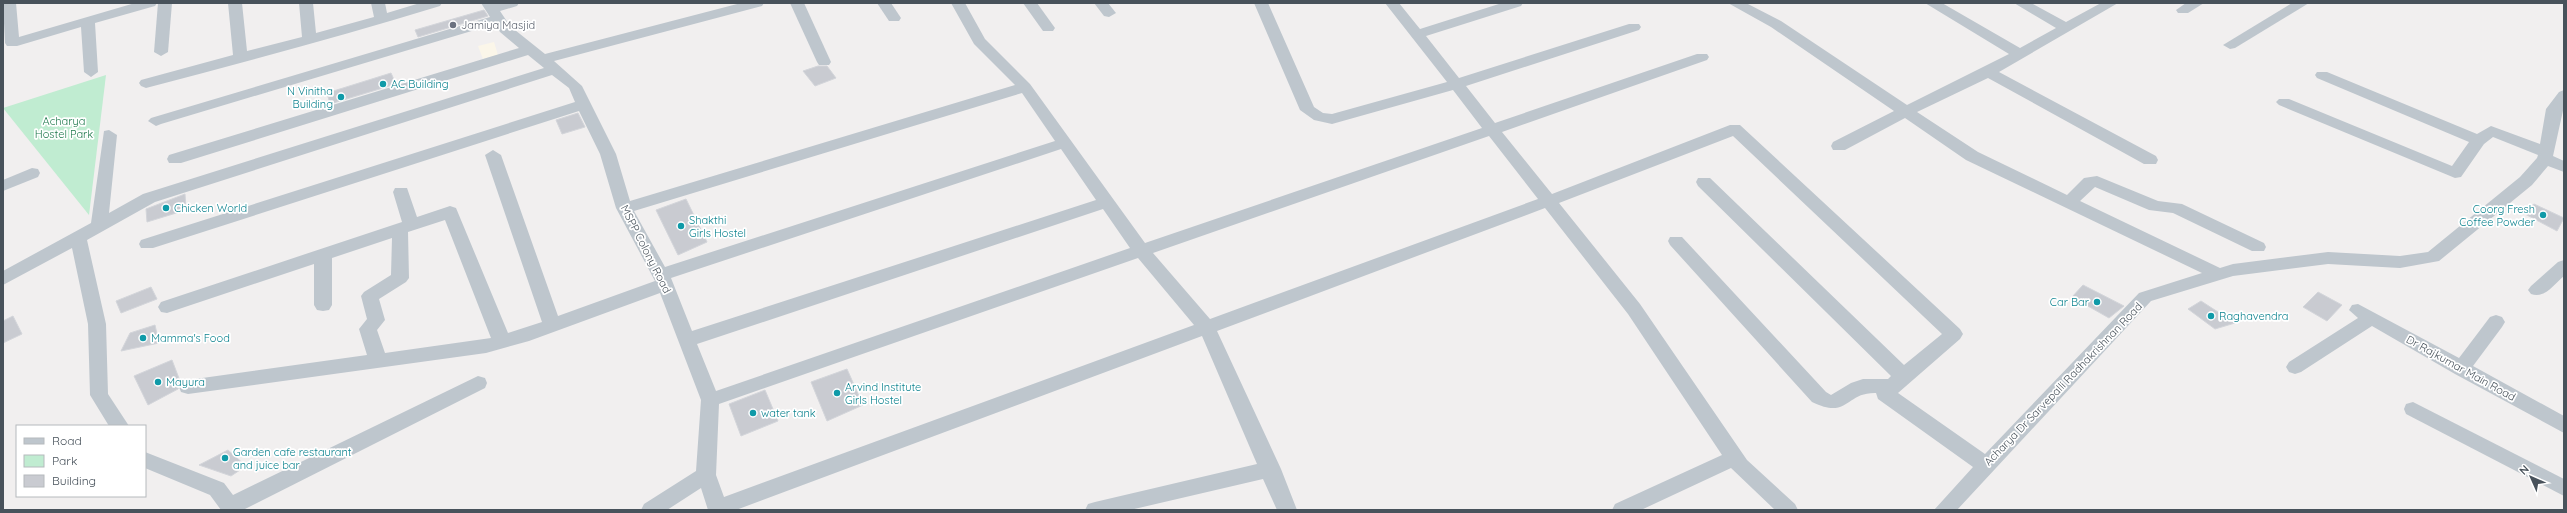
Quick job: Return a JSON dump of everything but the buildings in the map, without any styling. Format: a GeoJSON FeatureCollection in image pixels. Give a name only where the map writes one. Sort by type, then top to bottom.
{"type":"FeatureCollection","features":[{"type":"Feature","properties":{"kind":"street"},"geometry":{"type":"LineString","coordinates":[[7,6],[12,43],[150,3]]}},
{"type":"Feature","properties":{"kind":"street"},"geometry":{"type":"LineString","coordinates":[[161,52],[165,3]]}},
{"type":"Feature","properties":{"kind":"street"},"geometry":{"type":"LineString","coordinates":[[236,3],[240,58]]}},
{"type":"Feature","properties":{"kind":"street"},"geometry":{"type":"LineString","coordinates":[[306,3],[309,40]]}},
{"type":"Feature","properties":{"kind":"street"},"geometry":{"type":"LineString","coordinates":[[378,3],[382,20]]}},
{"type":"Feature","properties":{"kind":"street"},"geometry":{"type":"LineString","coordinates":[[146,82],[309,40],[382,20],[435,3]]}},
{"type":"Feature","properties":{"kind":"street"},"geometry":{"type":"LineString","coordinates":[[156,121],[512,3]]}},
{"type":"Feature","properties":{"kind":"street"},"geometry":{"type":"LineString","coordinates":[[175,159],[757,3]]}},
{"type":"Feature","properties":{"kind":"street"},"geometry":{"type":"LineString","coordinates":[[797,3],[824,62]]}},
{"type":"Feature","properties":{"kind":"street"},"geometry":{"type":"LineString","coordinates":[[884,3],[894,18]]}},
{"type":"Feature","properties":{"kind":"street"},"geometry":{"type":"LineString","coordinates":[[958,3],[979,41],[1025,87],[1141,251],[1208,328],[1288,510]]}},
{"type":"Feature","properties":{"kind":"street"},"geometry":{"type":"LineString","coordinates":[[1030,3],[1048,28]]}},
{"type":"Feature","properties":{"kind":"street"},"geometry":{"type":"LineString","coordinates":[[1260,3],[1308,110],[1319,117],[1332,119],[1457,84],[1634,27]]}},
{"type":"Feature","properties":{"kind":"street"},"geometry":{"type":"LineString","coordinates":[[1392,3],[1494,130],[1548,201],[1634,309],[1740,466],[1788,510]]}},
{"type":"Feature","properties":{"kind":"street"},"geometry":{"type":"LineString","coordinates":[[1417,34],[1516,3]]}},
{"type":"Feature","properties":{"kind":"street"},"geometry":{"type":"LineString","coordinates":[[1735,3],[1776,24],[1904,112],[1972,156],[2218,274]]}},
{"type":"Feature","properties":{"kind":"street"},"geometry":{"type":"LineString","coordinates":[[1932,3],[2020,54]]}},
{"type":"Feature","properties":{"kind":"street"},"geometry":{"type":"LineString","coordinates":[[2021,3],[2066,28]]}},
{"type":"Feature","properties":{"kind":"street"},"geometry":{"type":"LineString","coordinates":[[2183,10],[2197,3]]}},
{"type":"Feature","properties":{"kind":"street"},"geometry":{"type":"LineString","coordinates":[[2230,45],[2302,3]]}},
{"type":"Feature","properties":{"kind":"street"},"geometry":{"type":"LineString","coordinates":[[1839,146],[1904,112],[1988,72],[2107,4]]}},
{"type":"Feature","properties":{"kind":"street","name":"MSPP Colony Road"},"geometry":{"type":"LineString","coordinates":[[493,10],[505,29],[575,86],[608,154],[624,208],[663,280],[710,400],[706,475],[718,509]]}},
{"type":"Feature","properties":{"kind":"street"},"geometry":{"type":"LineString","coordinates":[[88,21],[91,72]]}},
{"type":"Feature","properties":{"kind":"street"},"geometry":{"type":"LineString","coordinates":[[710,400],[1702,57]]}},
{"type":"Feature","properties":{"kind":"street"},"geometry":{"type":"LineString","coordinates":[[3,279],[78,236],[149,198],[542,60]]}},
{"type":"Feature","properties":{"kind":"street"},"geometry":{"type":"LineString","coordinates":[[1988,72],[2150,160]]}},
{"type":"Feature","properties":{"kind":"street"},"geometry":{"type":"LineString","coordinates":[[2322,76],[2478,140]]}},
{"type":"Feature","properties":{"kind":"street"},"geometry":{"type":"LineString","coordinates":[[624,208],[1025,87]]}},
{"type":"Feature","properties":{"kind":"street"},"geometry":{"type":"LineString","coordinates":[[2546,155],[2554,109],[2564,95]]}},
{"type":"Feature","properties":{"kind":"street"},"geometry":{"type":"LineString","coordinates":[[2284,102],[2455,173],[2478,140],[2491,132],[2546,155],[2564,167]]}},
{"type":"Feature","properties":{"kind":"street"},"geometry":{"type":"LineString","coordinates":[[147,244],[584,104]]}},
{"type":"Feature","properties":{"kind":"street"},"geometry":{"type":"LineString","coordinates":[[718,509],[1548,201],[1735,129],[1954,334],[1885,394],[1985,465]]}},
{"type":"Feature","properties":{"kind":"street"},"geometry":{"type":"LineString","coordinates":[[99,226],[109,135]]}},
{"type":"Feature","properties":{"kind":"street"},"geometry":{"type":"LineString","coordinates":[[188,387],[486,346],[502,342],[552,326],[663,280],[1064,143]]}},
{"type":"Feature","properties":{"kind":"street","name":"Acharya Dr Sarvepalli Radhakrishnan Road"},"geometry":{"type":"LineString","coordinates":[[1944,510],[1985,465],[2145,298],[2218,274],[2328,258],[2400,262],[2433,257],[2526,181],[2546,155]]}},
{"type":"Feature","properties":{"kind":"street"},"geometry":{"type":"LineString","coordinates":[[493,156],[552,326]]}},
{"type":"Feature","properties":{"kind":"street"},"geometry":{"type":"LineString","coordinates":[[3,186],[32,173]]}},
{"type":"Feature","properties":{"kind":"street"},"geometry":{"type":"LineString","coordinates":[[2069,203],[2090,182],[2097,181],[2156,206],[2176,208],[2258,247]]}},
{"type":"Feature","properties":{"kind":"street"},"geometry":{"type":"LineString","coordinates":[[1704,182],[1897,382]]}},
{"type":"Feature","properties":{"kind":"street"},"geometry":{"type":"LineString","coordinates":[[378,361],[368,329],[376,320],[370,296],[400,278],[406,227],[401,192]]}},
{"type":"Feature","properties":{"kind":"street"},"geometry":{"type":"LineString","coordinates":[[687,340],[1107,202]]}},
{"type":"Feature","properties":{"kind":"street"},"geometry":{"type":"LineString","coordinates":[[166,307],[450,212],[502,342]]}},
{"type":"Feature","properties":{"kind":"street"},"geometry":{"type":"LineString","coordinates":[[78,236],[97,324],[99,395],[118,425]]}},
{"type":"Feature","properties":{"kind":"street"},"geometry":{"type":"LineString","coordinates":[[1676,241],[1819,397],[1829,402],[1839,401],[1850,390],[1863,385],[1897,382]]}},
{"type":"Feature","properties":{"kind":"street"},"geometry":{"type":"LineString","coordinates":[[323,254],[323,305]]}},
{"type":"Feature","properties":{"kind":"street"},"geometry":{"type":"LineString","coordinates":[[2537,290],[2564,266]]}},
{"type":"Feature","properties":{"kind":"street","name":"Dr Rajkumar Main Road"},"geometry":{"type":"LineString","coordinates":[[2295,366],[2364,314],[2564,425]]}},
{"type":"Feature","properties":{"kind":"street"},"geometry":{"type":"LineString","coordinates":[[2461,369],[2496,322]]}},
{"type":"Feature","properties":{"kind":"street"},"geometry":{"type":"LineString","coordinates":[[146,460],[217,489],[231,508],[478,382]]}},
{"type":"Feature","properties":{"kind":"street"},"geometry":{"type":"LineString","coordinates":[[2412,409],[2564,488]]}},
{"type":"Feature","properties":{"kind":"street"},"geometry":{"type":"LineString","coordinates":[[1622,510],[1679,482],[1734,458]]}},
{"type":"Feature","properties":{"kind":"street"},"geometry":{"type":"LineString","coordinates":[[1106,509],[1271,469]]}},
{"type":"Feature","properties":{"kind":"street"},"geometry":{"type":"LineString","coordinates":[[652,510],[706,475]]}},
{"type":"Feature","properties":{"kind":"shaded area"},"geometry":{"type":"Polygon","coordinates":[[[494,42],[498,55],[483,59],[478,46],[494,42]]]}},
{"type":"Feature","properties":{"kind":"green space","name":"Acharya Hostel Park"},"geometry":{"type":"Polygon","coordinates":[[[106,75],[89,215],[3,108],[106,75]]]}},
{"type":"Feature","properties":{"kind":"place","name":"Jamiya Masjid"},"geometry":{"type":"Point","coordinates":[453,25]}},
{"type":"Feature","properties":{"kind":"place","name":"AC Building"},"geometry":{"type":"Point","coordinates":[383,84]}},
{"type":"Feature","properties":{"kind":"place","name":"N Vinitha Building"},"geometry":{"type":"Point","coordinates":[341,97]}},
{"type":"Feature","properties":{"kind":"place","name":"Chicken World"},"geometry":{"type":"Point","coordinates":[166,208]}},
{"type":"Feature","properties":{"kind":"place","name":"Coorg Fresh Coffee Powder"},"geometry":{"type":"Point","coordinates":[2543,215]}},
{"type":"Feature","properties":{"kind":"place","name":"Shakthi Girls Hostel"},"geometry":{"type":"Point","coordinates":[681,226]}},
{"type":"Feature","properties":{"kind":"place","name":"Car Bar"},"geometry":{"type":"Point","coordinates":[2097,302]}},
{"type":"Feature","properties":{"kind":"place","name":"Raghavendra"},"geometry":{"type":"Point","coordinates":[2211,316]}},
{"type":"Feature","properties":{"kind":"place","name":"Mamma's Food"},"geometry":{"type":"Point","coordinates":[143,338]}},
{"type":"Feature","properties":{"kind":"place","name":"Mayura"},"geometry":{"type":"Point","coordinates":[158,382]}},
{"type":"Feature","properties":{"kind":"place","name":"Arvind Institute Girls Hostel"},"geometry":{"type":"Point","coordinates":[837,393]}},
{"type":"Feature","properties":{"kind":"place","name":"water tank"},"geometry":{"type":"Point","coordinates":[753,413]}},
{"type":"Feature","properties":{"kind":"place","name":"Garden cafe restaurant and juice bar"},"geometry":{"type":"Point","coordinates":[225,458]}}]}
